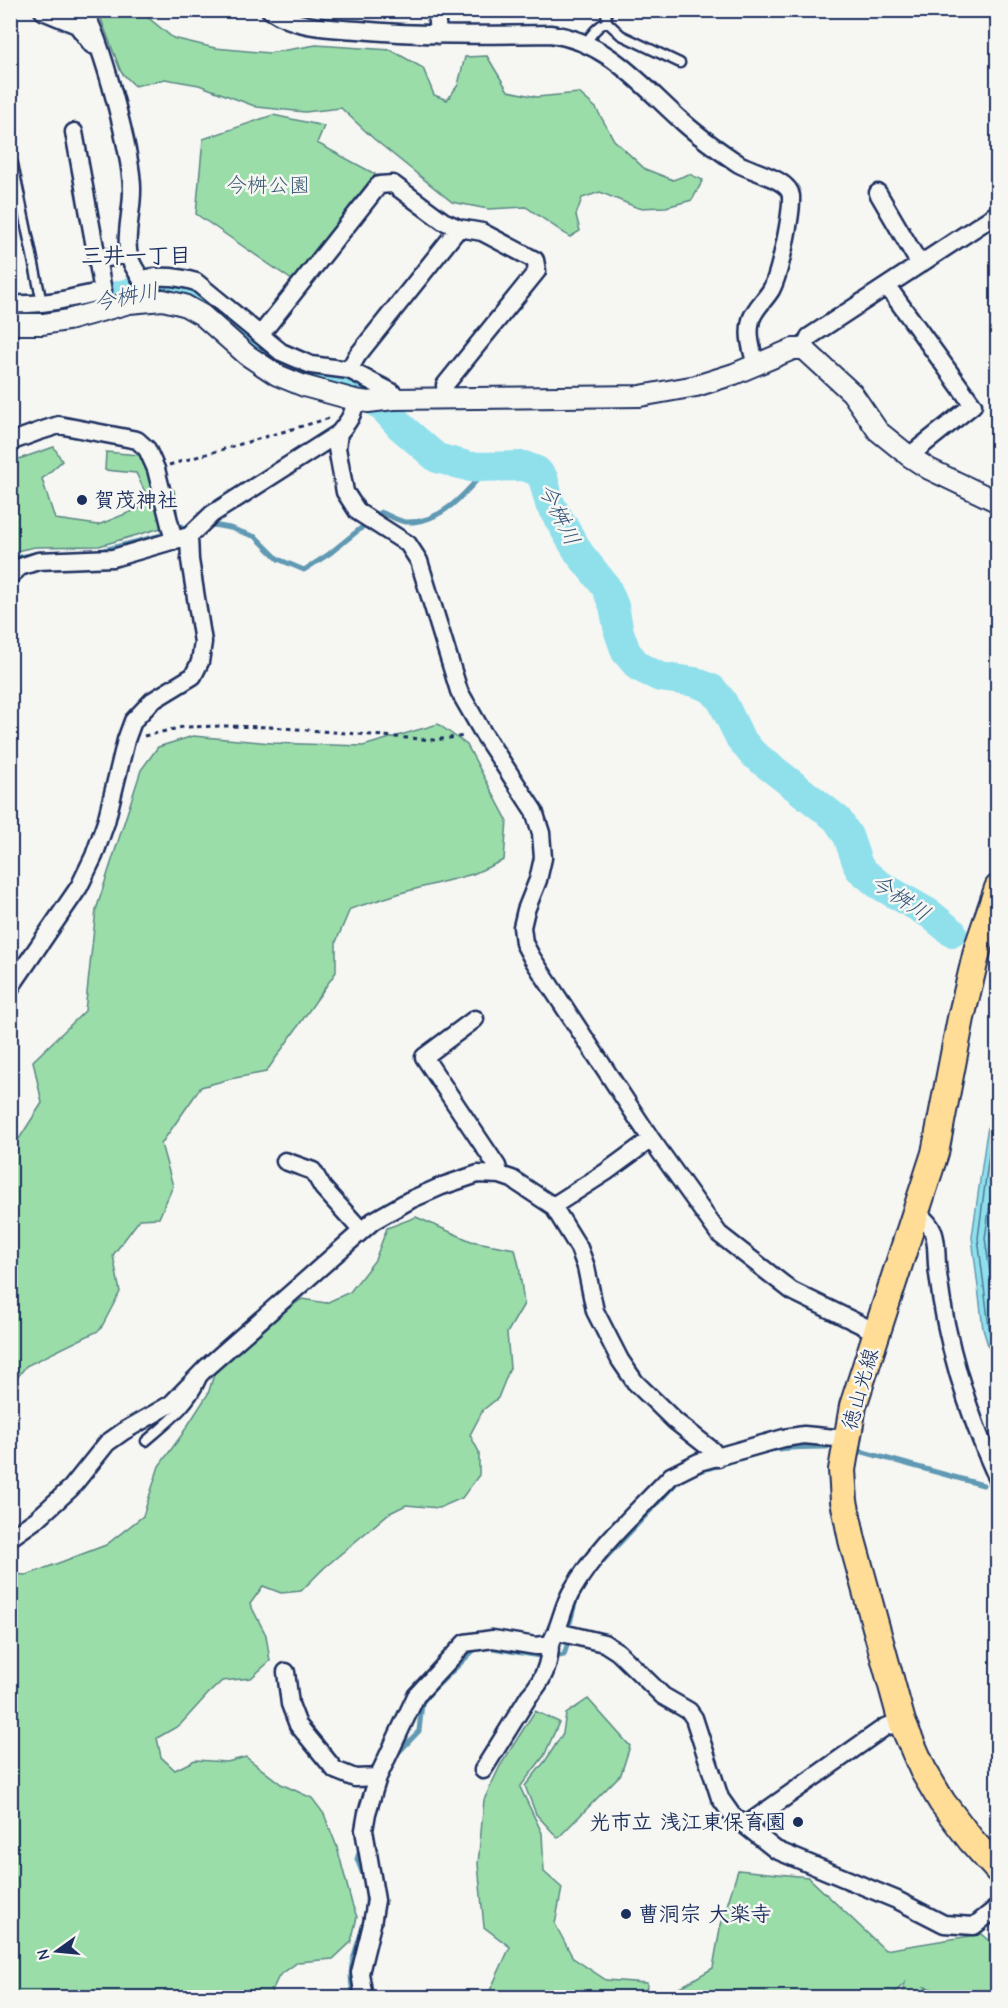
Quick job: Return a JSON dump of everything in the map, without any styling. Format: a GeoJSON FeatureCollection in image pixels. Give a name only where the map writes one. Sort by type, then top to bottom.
{"type":"FeatureCollection","features":[{"type":"Feature","properties":{"kind":"main road","name":"徳山光線"},"geometry":{"type":"LineString","coordinates":[[998,888],[978,947],[963,1008],[935,1153],[853,1406],[842,1470],[844,1501],[852,1540],[902,1722],[923,1770],[942,1802],[998,1870]]}},
{"type":"Feature","properties":{"kind":"street"},"geometry":{"type":"LineString","coordinates":[[83,10],[99,46],[131,169],[132,192],[128,218],[128,254],[141,279],[147,301]]}},
{"type":"Feature","properties":{"kind":"street"},"geometry":{"type":"LineString","coordinates":[[270,10],[281,18],[302,26],[438,35],[550,34],[566,36],[613,59],[657,96],[684,124],[737,162],[749,170],[784,183],[791,193],[791,206],[778,272],[771,289],[751,320],[750,345],[756,365]]}},
{"type":"Feature","properties":{"kind":"street"},"geometry":{"type":"LineString","coordinates":[[436,10],[438,35]]}},
{"type":"Feature","properties":{"kind":"street"},"geometry":{"type":"LineString","coordinates":[[43,11],[77,25],[92,45],[99,46]]}},
{"type":"Feature","properties":{"kind":"street"},"geometry":{"type":"LineString","coordinates":[[10,304],[42,304],[103,291],[74,132]]}},
{"type":"Feature","properties":{"kind":"street"},"geometry":{"type":"LineString","coordinates":[[261,334],[379,185],[393,184],[443,221],[459,228],[482,232],[535,260],[537,271],[445,385],[446,399]]}},
{"type":"Feature","properties":{"kind":"street"},"geometry":{"type":"LineString","coordinates":[[878,193],[919,263]]}},
{"type":"Feature","properties":{"kind":"street"},"geometry":{"type":"LineString","coordinates":[[804,349],[808,337],[998,213]]}},
{"type":"Feature","properties":{"kind":"street"},"geometry":{"type":"LineString","coordinates":[[349,370],[357,356],[459,228]]}},
{"type":"Feature","properties":{"kind":"street"},"geometry":{"type":"LineString","coordinates":[[98,260],[128,254]]}},
{"type":"Feature","properties":{"kind":"street"},"geometry":{"type":"LineString","coordinates":[[141,279],[156,276],[179,276],[196,282],[281,352],[311,364],[349,370],[392,392],[394,399]]}},
{"type":"Feature","properties":{"kind":"street"},"geometry":{"type":"LineString","coordinates":[[887,286],[973,405],[909,456]]}},
{"type":"Feature","properties":{"kind":"street"},"geometry":{"type":"LineString","coordinates":[[10,324],[43,324],[68,320],[129,303],[163,300],[184,305],[202,315],[247,355],[277,375],[355,405],[394,399],[640,396],[696,386],[734,374],[793,349],[804,349],[852,393],[878,431],[909,456],[929,469],[998,502]]}},
{"type":"Feature","properties":{"kind":"street"},"geometry":{"type":"LineString","coordinates":[[10,576],[21,567],[38,561],[112,558],[182,539],[212,514],[339,433],[351,418],[355,405]]}},
{"type":"Feature","properties":{"kind":"street"},"geometry":{"type":"LineString","coordinates":[[10,442],[59,425],[137,440],[147,449],[190,560],[203,642],[200,662],[193,676],[152,701],[133,721],[126,740],[106,822],[94,856],[79,887],[10,988]]}},
{"type":"Feature","properties":{"kind":"street"},"geometry":{"type":"LineString","coordinates":[[339,433],[337,448],[345,492],[358,512],[408,544],[419,561],[459,691],[483,733],[534,811],[541,833],[543,858],[522,927],[524,943],[532,958],[651,1139],[719,1234],[792,1291],[876,1332]]}},
{"type":"Feature","properties":{"kind":"street"},"geometry":{"type":"LineString","coordinates":[[475,1018],[424,1058],[500,1175]]}},
{"type":"Feature","properties":{"kind":"street"},"geometry":{"type":"LineString","coordinates":[[553,1206],[606,1172],[651,1139]]}},
{"type":"Feature","properties":{"kind":"street"},"geometry":{"type":"LineString","coordinates":[[285,1161],[313,1171],[323,1188],[362,1230]]}},
{"type":"Feature","properties":{"kind":"street"},"geometry":{"type":"LineString","coordinates":[[10,1538],[37,1519],[71,1488],[107,1443],[171,1404],[206,1368],[302,1286],[362,1230],[410,1200],[478,1174],[500,1175],[512,1179],[553,1206],[579,1248],[586,1267],[596,1311],[620,1360],[635,1382],[675,1421],[712,1450],[718,1458]]}},
{"type":"Feature","properties":{"kind":"street"},"geometry":{"type":"LineString","coordinates":[[917,1213],[930,1222],[933,1230],[938,1274],[960,1377],[982,1446],[998,1480]]}},
{"type":"Feature","properties":{"kind":"street"},"geometry":{"type":"LineString","coordinates":[[483,1770],[545,1673],[554,1638],[571,1590],[595,1556],[671,1476],[699,1462],[784,1438],[804,1435],[846,1439]]}},
{"type":"Feature","properties":{"kind":"street"},"geometry":{"type":"LineString","coordinates":[[364,1998],[360,1973],[376,1900],[364,1830],[367,1814],[378,1777],[416,1696],[465,1643],[493,1639],[536,1646],[554,1638],[604,1643],[618,1652],[663,1696],[689,1711],[694,1718],[720,1798],[732,1815],[776,1850],[897,1900],[944,1924],[974,1926],[998,1907]]}},
{"type":"Feature","properties":{"kind":"street"},"geometry":{"type":"LineString","coordinates":[[286,1672],[290,1704],[298,1725],[336,1770],[355,1778],[378,1777]]}},
{"type":"Feature","properties":{"kind":"street"},"geometry":{"type":"LineString","coordinates":[[747,1827],[753,1820],[885,1727],[902,1722]]}},
{"type":"Feature","properties":{"kind":"lane"},"geometry":{"type":"LineString","coordinates":[[606,10],[607,22],[621,35],[680,63]]}},
{"type":"Feature","properties":{"kind":"lane"},"geometry":{"type":"LineString","coordinates":[[586,44],[600,25],[607,22]]}},
{"type":"Feature","properties":{"kind":"lane"},"geometry":{"type":"LineString","coordinates":[[13,164],[42,304]]}},
{"type":"Feature","properties":{"kind":"lane"},"geometry":{"type":"LineString","coordinates":[[146,1441],[195,1396],[206,1368]]}},
{"type":"Feature","properties":{"kind":"path"},"geometry":{"type":"LineString","coordinates":[[156,469],[355,405]]}},
{"type":"Feature","properties":{"kind":"path"},"geometry":{"type":"LineString","coordinates":[[126,740],[183,727],[224,726],[272,727],[433,740],[483,733]]}},
{"type":"Feature","properties":{"kind":"green space"},"geometry":{"type":"Polygon","coordinates":[[[98,11],[140,11],[173,38],[215,48],[269,53],[316,45],[391,50],[423,68],[434,95],[447,100],[458,85],[465,57],[487,56],[508,91],[537,97],[579,93],[596,108],[614,140],[645,169],[673,180],[689,174],[703,180],[692,200],[666,207],[638,208],[600,192],[582,198],[576,215],[580,231],[570,237],[526,207],[488,209],[452,202],[374,139],[341,108],[305,112],[257,107],[199,85],[165,79],[135,86],[121,72],[98,11]]]}},
{"type":"Feature","properties":{"kind":"green space","name":"今桝公園"},"geometry":{"type":"Polygon","coordinates":[[[273,115],[324,126],[317,143],[375,174],[292,280],[196,214],[203,139],[273,115]]]}},
{"type":"Feature","properties":{"kind":"green space"},"geometry":{"type":"Polygon","coordinates":[[[54,447],[62,461],[42,479],[55,519],[98,525],[143,507],[146,494],[136,473],[105,470],[106,452],[139,455],[155,484],[174,490],[177,512],[161,528],[99,546],[35,547],[11,552],[10,462],[54,447]]]}},
{"type":"Feature","properties":{"kind":"green space"},"geometry":{"type":"Polygon","coordinates":[[[438,724],[467,745],[507,820],[504,860],[473,874],[350,909],[336,942],[336,972],[266,1072],[201,1087],[161,1144],[173,1186],[159,1218],[140,1219],[113,1255],[120,1292],[100,1330],[26,1366],[11,1386],[11,1140],[19,1139],[42,1103],[33,1061],[85,1011],[96,910],[141,770],[158,747],[193,736],[271,743],[363,746],[438,724]]]}},
{"type":"Feature","properties":{"kind":"green space"},"geometry":{"type":"Polygon","coordinates":[[[416,1217],[471,1241],[515,1249],[524,1304],[507,1333],[510,1368],[498,1398],[483,1410],[470,1435],[479,1452],[479,1475],[462,1498],[439,1508],[406,1505],[388,1514],[324,1568],[301,1591],[281,1593],[263,1586],[250,1604],[266,1635],[270,1661],[251,1678],[222,1681],[180,1725],[157,1738],[161,1757],[175,1770],[195,1760],[227,1762],[246,1757],[281,1784],[312,1798],[324,1814],[337,1847],[357,1917],[351,1942],[333,1959],[298,1962],[279,1976],[269,1997],[11,1998],[11,1574],[27,1575],[106,1545],[143,1516],[159,1466],[208,1394],[216,1368],[272,1320],[302,1299],[326,1303],[350,1292],[375,1260],[387,1228],[416,1217]]]}},
{"type":"Feature","properties":{"kind":"green space"},"geometry":{"type":"Polygon","coordinates":[[[588,1699],[630,1746],[621,1774],[558,1838],[536,1814],[525,1786],[546,1760],[563,1733],[566,1714],[588,1699]]]}},
{"type":"Feature","properties":{"kind":"green space"},"geometry":{"type":"Polygon","coordinates":[[[535,1711],[559,1722],[544,1756],[520,1787],[542,1833],[544,1872],[562,1888],[555,1924],[573,1958],[606,1980],[647,1983],[646,1997],[487,1997],[510,1947],[484,1927],[478,1864],[484,1800],[500,1766],[535,1711]]]}},
{"type":"Feature","properties":{"kind":"green space"},"geometry":{"type":"Polygon","coordinates":[[[738,1870],[808,1877],[885,1950],[982,1934],[997,1947],[997,1987],[985,1994],[945,1993],[925,1987],[935,1998],[901,1997],[905,1983],[890,1997],[664,1997],[713,1968],[720,1928],[738,1870]]]}},
{"type":"Feature","properties":{"kind":"water"},"geometry":{"type":"Polygon","coordinates":[[[997,1082],[997,1374],[983,1329],[972,1237],[986,1138],[997,1082]]]}},
{"type":"Feature","properties":{"kind":"waterway","name":"今桝川"},"geometry":{"type":"LineString","coordinates":[[10,313],[66,309],[162,286],[177,287],[203,298],[249,343],[279,362],[306,376],[347,382],[360,389],[437,458],[471,467],[524,466],[537,471],[543,478],[550,504],[579,553],[606,587],[614,606],[626,652],[639,667],[660,677],[695,682],[712,689],[722,701],[740,738],[752,753],[837,819],[848,836],[859,868],[878,884],[930,914],[952,932]]}},
{"type":"Feature","properties":{"kind":"waterway"},"geometry":{"type":"LineString","coordinates":[[213,525],[256,537],[278,559],[304,570],[329,554],[381,512],[407,522],[420,521],[443,511],[464,494],[490,465]]}},
{"type":"Feature","properties":{"kind":"waterway"},"geometry":{"type":"LineString","coordinates":[[104,550],[158,536],[182,526]]}},
{"type":"Feature","properties":{"kind":"waterway"},"geometry":{"type":"LineString","coordinates":[[10,559],[41,553]]}},
{"type":"Feature","properties":{"kind":"waterway"},"geometry":{"type":"LineString","coordinates":[[696,1472],[770,1450],[827,1447]]}},
{"type":"Feature","properties":{"kind":"waterway"},"geometry":{"type":"LineString","coordinates":[[856,1450],[983,1485]]}},
{"type":"Feature","properties":{"kind":"waterway"},"geometry":{"type":"LineString","coordinates":[[599,1565],[681,1478]]}},
{"type":"Feature","properties":{"kind":"waterway"},"geometry":{"type":"LineString","coordinates":[[569,1627],[576,1599]]}},
{"type":"Feature","properties":{"kind":"waterway"},"geometry":{"type":"LineString","coordinates":[[554,1657],[564,1655],[569,1639]]}},
{"type":"Feature","properties":{"kind":"waterway"},"geometry":{"type":"LineString","coordinates":[[397,1754],[419,1731],[422,1703],[474,1650],[487,1647],[545,1657]]}},
{"type":"Feature","properties":{"kind":"waterway"},"geometry":{"type":"LineString","coordinates":[[361,1847],[357,1859],[366,1882]]}},
{"type":"Feature","properties":{"kind":"waterway"},"geometry":{"type":"LineString","coordinates":[[355,1998],[352,1986],[352,1964],[365,1922],[367,1891]]}},
{"type":"Feature","properties":{"kind":"place","name":"賀茂神社"},"geometry":{"type":"Point","coordinates":[82,500]}},
{"type":"Feature","properties":{"kind":"place","name":"光市立 浅江東保育園"},"geometry":{"type":"Point","coordinates":[798,1822]}},
{"type":"Feature","properties":{"kind":"place","name":"曹洞宗 大楽寺"},"geometry":{"type":"Point","coordinates":[626,1914]}},
{"type":"Feature","properties":{"kind":"district","name":"三井一丁目"},"geometry":{"type":"Point","coordinates":[136,255]}}]}
